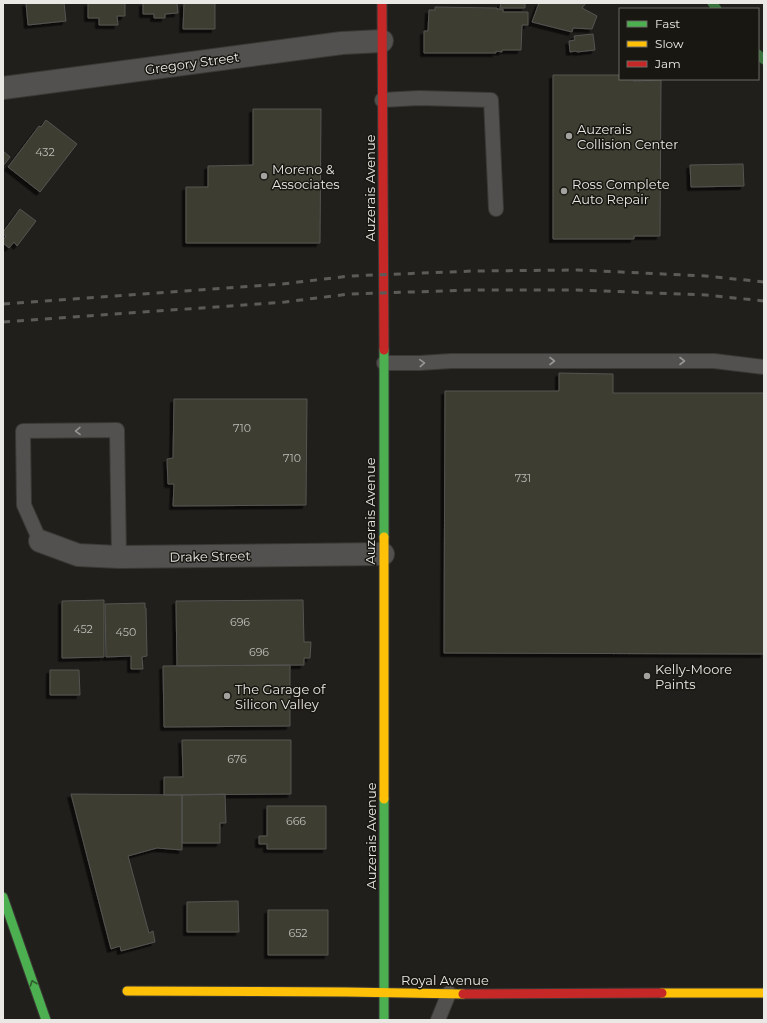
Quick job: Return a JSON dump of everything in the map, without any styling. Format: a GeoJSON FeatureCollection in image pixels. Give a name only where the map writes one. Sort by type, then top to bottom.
{"type":"FeatureCollection","features":[{"type":"Feature","properties":{"kind":"main road","name":"Auzerais Avenue"},"geometry":{"type":"LineString","coordinates":[[382,3],[384,363],[384,1020]]}},
{"type":"Feature","properties":{"kind":"main road"},"geometry":{"type":"LineString","coordinates":[[3,897],[46,1020]]}},
{"type":"Feature","properties":{"kind":"main road","name":"Royal Avenue"},"geometry":{"type":"LineString","coordinates":[[126,991],[764,993]]}},
{"type":"Feature","properties":{"kind":"street","name":"Gregory Street"},"geometry":{"type":"LineString","coordinates":[[3,88],[342,43],[382,41]]}},
{"type":"Feature","properties":{"kind":"street","name":"Drake Street"},"geometry":{"type":"LineString","coordinates":[[40,541],[78,555],[119,557],[383,554]]}},
{"type":"Feature","properties":{"kind":"lane"},"geometry":{"type":"LineString","coordinates":[[382,100],[419,98],[491,100],[496,209]]}},
{"type":"Feature","properties":{"kind":"lane"},"geometry":{"type":"LineString","coordinates":[[384,363],[451,361],[714,361],[764,367]]}},
{"type":"Feature","properties":{"kind":"lane"},"geometry":{"type":"LineString","coordinates":[[40,541],[24,505],[24,431],[117,430],[119,557]]}},
{"type":"Feature","properties":{"kind":"lane"},"geometry":{"type":"LineString","coordinates":[[438,1020],[449,993]]}},
{"type":"Feature","properties":{"kind":"building"},"geometry":{"type":"Polygon","coordinates":[[[26,3],[64,3],[66,21],[28,25],[26,3]]]}},
{"type":"Feature","properties":{"kind":"building"},"geometry":{"type":"Polygon","coordinates":[[[88,3],[125,3],[125,16],[117,16],[118,25],[99,25],[99,18],[88,18],[88,3]]]}},
{"type":"Feature","properties":{"kind":"building"},"geometry":{"type":"Polygon","coordinates":[[[143,3],[177,3],[178,13],[165,14],[165,18],[154,18],[154,14],[143,14],[143,3]]]}},
{"type":"Feature","properties":{"kind":"building"},"geometry":{"type":"Polygon","coordinates":[[[184,3],[215,3],[215,29],[183,29],[184,3]]]}},
{"type":"Feature","properties":{"kind":"building"},"geometry":{"type":"Polygon","coordinates":[[[501,3],[525,3],[525,8],[500,8],[501,3]]]}},
{"type":"Feature","properties":{"kind":"building"},"geometry":{"type":"Polygon","coordinates":[[[539,3],[586,3],[582,8],[597,16],[592,29],[573,28],[572,32],[532,22],[539,3]]]}},
{"type":"Feature","properties":{"kind":"building"},"geometry":{"type":"Polygon","coordinates":[[[435,7],[497,8],[503,9],[503,12],[528,12],[528,25],[522,25],[521,50],[502,50],[502,52],[496,51],[496,53],[424,53],[424,31],[428,31],[429,10],[435,10],[435,7]]]}},
{"type":"Feature","properties":{"kind":"building"},"geometry":{"type":"Polygon","coordinates":[[[593,34],[595,50],[570,52],[569,41],[575,40],[574,36],[593,34]]]}},
{"type":"Feature","properties":{"kind":"building"},"geometry":{"type":"Polygon","coordinates":[[[553,75],[619,75],[619,80],[661,80],[660,236],[634,236],[634,239],[553,239],[553,75]]]}},
{"type":"Feature","properties":{"kind":"building","name":"Moreno & Associates"},"geometry":{"type":"Polygon","coordinates":[[[253,109],[321,109],[320,243],[186,243],[186,187],[208,187],[208,166],[253,165],[253,109]]]}},
{"type":"Feature","properties":{"kind":"building"},"geometry":{"type":"Polygon","coordinates":[[[46,120],[77,144],[40,192],[8,167],[39,126],[41,127],[46,120]]]}},
{"type":"Feature","properties":{"kind":"building"},"geometry":{"type":"Polygon","coordinates":[[[3,151],[10,157],[3,166],[3,151]]]}},
{"type":"Feature","properties":{"kind":"building"},"geometry":{"type":"Polygon","coordinates":[[[743,164],[744,186],[691,187],[690,165],[743,164]]]}},
{"type":"Feature","properties":{"kind":"building"},"geometry":{"type":"Polygon","coordinates":[[[20,209],[36,221],[17,246],[14,242],[9,248],[3,243],[6,236],[3,232],[20,209]]]}},
{"type":"Feature","properties":{"kind":"building"},"geometry":{"type":"Polygon","coordinates":[[[559,373],[613,374],[613,393],[764,393],[764,654],[444,653],[445,391],[559,391],[559,373]]]}},
{"type":"Feature","properties":{"kind":"building"},"geometry":{"type":"Polygon","coordinates":[[[174,399],[307,399],[306,505],[173,506],[174,484],[168,484],[167,459],[173,458],[174,399]]]}},
{"type":"Feature","properties":{"kind":"building"},"geometry":{"type":"Polygon","coordinates":[[[104,600],[104,657],[62,658],[62,601],[104,600]]]}},
{"type":"Feature","properties":{"kind":"building"},"geometry":{"type":"Polygon","coordinates":[[[303,600],[304,642],[311,642],[310,658],[304,658],[304,665],[177,666],[176,601],[303,600]]]}},
{"type":"Feature","properties":{"kind":"building"},"geometry":{"type":"Polygon","coordinates":[[[145,603],[147,656],[142,657],[143,669],[131,669],[131,656],[106,657],[105,604],[145,603]]]}},
{"type":"Feature","properties":{"kind":"building","name":"The Garage of Silicon Valley"},"geometry":{"type":"Polygon","coordinates":[[[290,665],[290,726],[164,727],[163,666],[290,665]]]}},
{"type":"Feature","properties":{"kind":"building"},"geometry":{"type":"Polygon","coordinates":[[[50,670],[79,670],[80,695],[50,695],[50,670]]]}},
{"type":"Feature","properties":{"kind":"building"},"geometry":{"type":"Polygon","coordinates":[[[182,740],[291,740],[291,794],[164,795],[164,777],[183,777],[182,740]]]}},
{"type":"Feature","properties":{"kind":"building"},"geometry":{"type":"Polygon","coordinates":[[[71,794],[182,795],[182,850],[157,848],[128,856],[149,933],[153,931],[155,942],[121,951],[120,946],[111,949],[71,794]]]}},
{"type":"Feature","properties":{"kind":"building"},"geometry":{"type":"Polygon","coordinates":[[[225,794],[226,823],[220,823],[220,843],[182,843],[182,795],[225,794]]]}},
{"type":"Feature","properties":{"kind":"building"},"geometry":{"type":"Polygon","coordinates":[[[267,806],[326,806],[326,849],[267,849],[267,844],[259,844],[259,836],[267,836],[267,806]]]}},
{"type":"Feature","properties":{"kind":"building"},"geometry":{"type":"Polygon","coordinates":[[[238,901],[239,932],[187,932],[187,902],[238,901]]]}},
{"type":"Feature","properties":{"kind":"building"},"geometry":{"type":"Polygon","coordinates":[[[268,910],[328,910],[328,955],[268,955],[268,910]]]}},
{"type":"Feature","properties":{"kind":"waterway"},"geometry":{"type":"LineString","coordinates":[[712,3],[716,8]]}},
{"type":"Feature","properties":{"kind":"waterway"},"geometry":{"type":"LineString","coordinates":[[759,55],[764,60]]}},
{"type":"Feature","properties":{"kind":"railway"},"geometry":{"type":"LineString","coordinates":[[3,304],[282,284],[350,276],[473,271],[578,270],[706,276],[764,282]]}},
{"type":"Feature","properties":{"kind":"railway"},"geometry":{"type":"LineString","coordinates":[[3,322],[285,302],[349,294],[474,290],[577,290],[706,295],[764,301]]}},
{"type":"Feature","properties":{"kind":"traffic: fast"},"geometry":{"type":"LineString","coordinates":[[384,350],[384,537]]}},
{"type":"Feature","properties":{"kind":"traffic: fast"},"geometry":{"type":"LineString","coordinates":[[384,799],[384,1020]]}},
{"type":"Feature","properties":{"kind":"traffic: fast"},"geometry":{"type":"LineString","coordinates":[[3,897],[46,1020]]}},
{"type":"Feature","properties":{"kind":"traffic: slow"},"geometry":{"type":"LineString","coordinates":[[384,537],[384,799]]}},
{"type":"Feature","properties":{"kind":"traffic: slow"},"geometry":{"type":"LineString","coordinates":[[127,991],[463,994]]}},
{"type":"Feature","properties":{"kind":"traffic: slow"},"geometry":{"type":"LineString","coordinates":[[662,993],[764,993]]}},
{"type":"Feature","properties":{"kind":"traffic: jam"},"geometry":{"type":"LineString","coordinates":[[382,3],[384,350]]}},
{"type":"Feature","properties":{"kind":"traffic: jam"},"geometry":{"type":"LineString","coordinates":[[463,994],[662,993]]}},
{"type":"Feature","properties":{"kind":"place","name":"Auzerais Collision Center"},"geometry":{"type":"Point","coordinates":[569,136]}},
{"type":"Feature","properties":{"kind":"place","name":"Moreno & Associates"},"geometry":{"type":"Point","coordinates":[264,176]}},
{"type":"Feature","properties":{"kind":"place","name":"Ross Complete Auto Repair"},"geometry":{"type":"Point","coordinates":[564,191]}},
{"type":"Feature","properties":{"kind":"place","name":"Kelly-Moore Paints"},"geometry":{"type":"Point","coordinates":[647,676]}},
{"type":"Feature","properties":{"kind":"place","name":"The Garage of Silicon Valley"},"geometry":{"type":"Point","coordinates":[227,696]}}]}
